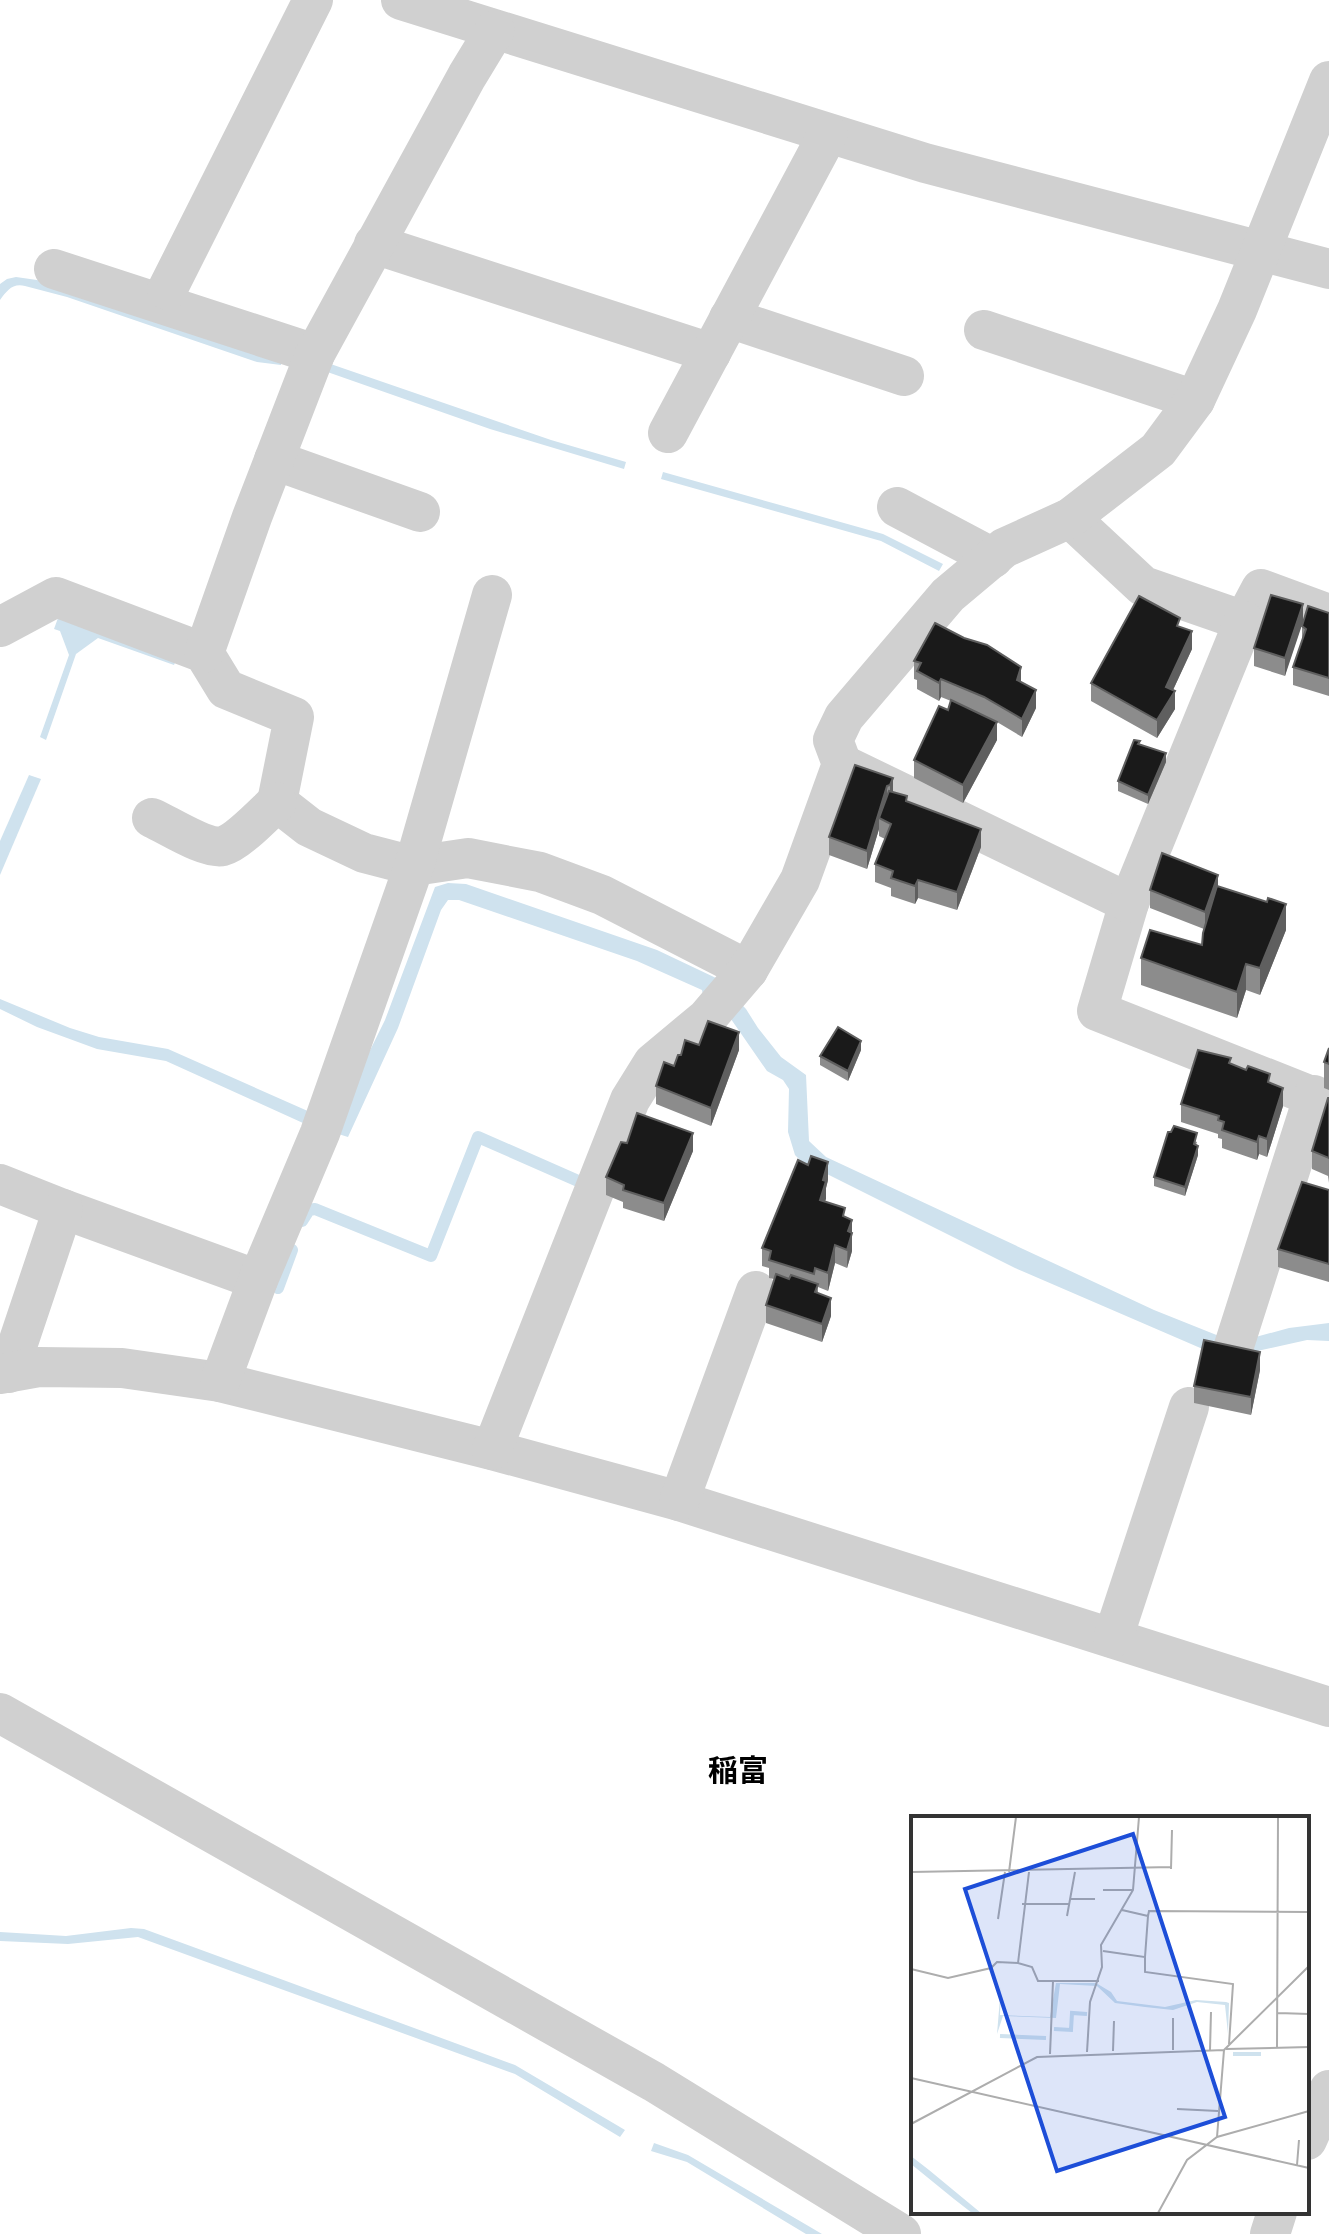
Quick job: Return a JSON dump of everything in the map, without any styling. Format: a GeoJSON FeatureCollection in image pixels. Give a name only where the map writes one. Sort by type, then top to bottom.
{"type":"FeatureCollection","features":[{"type":"Feature","properties":{"kind":"street"},"geometry":{"type":"LineString","coordinates":[[167,290],[313,0]]}},
{"type":"Feature","properties":{"kind":"street"},"geometry":{"type":"LineString","coordinates":[[401,0],[925,163],[1329,269]]}},
{"type":"Feature","properties":{"kind":"street"},"geometry":{"type":"LineString","coordinates":[[204,653],[315,354],[495,30]]}},
{"type":"Feature","properties":{"kind":"street"},"geometry":{"type":"LineString","coordinates":[[492,1450],[630,1100],[653,1063],[707,1018],[733,988],[800,880],[842,764],[833,740],[844,717],[948,595],[1004,548],[1070,518],[1158,450],[1195,400],[1237,310],[1329,81]]}},
{"type":"Feature","properties":{"kind":"street"},"geometry":{"type":"LineString","coordinates":[[668,433],[828,134]]}},
{"type":"Feature","properties":{"kind":"street"},"geometry":{"type":"LineString","coordinates":[[374,244],[711,353]]}},
{"type":"Feature","properties":{"kind":"street"},"geometry":{"type":"LineString","coordinates":[[54,269],[315,354]]}},
{"type":"Feature","properties":{"kind":"street"},"geometry":{"type":"LineString","coordinates":[[729,318],[904,376]]}},
{"type":"Feature","properties":{"kind":"street"},"geometry":{"type":"LineString","coordinates":[[984,330],[1195,400]]}},
{"type":"Feature","properties":{"kind":"street"},"geometry":{"type":"LineString","coordinates":[[274,460],[420,512]]}},
{"type":"Feature","properties":{"kind":"street"},"geometry":{"type":"LineString","coordinates":[[897,507],[993,558]]}},
{"type":"Feature","properties":{"kind":"street"},"geometry":{"type":"LineString","coordinates":[[1070,518],[1143,586],[1244,621]]}},
{"type":"Feature","properties":{"kind":"street"},"geometry":{"type":"LineString","coordinates":[[1232,1352],[1322,1099],[1097,1011],[1129,903],[1244,621],[1261,589],[1329,614]]}},
{"type":"Feature","properties":{"kind":"street"},"geometry":{"type":"LineString","coordinates":[[220,1382],[258,1280],[325,1120],[414,866],[492,595]]}},
{"type":"Feature","properties":{"kind":"street"},"geometry":{"type":"LineString","coordinates":[[0,627],[56,597],[204,653],[226,689],[294,717],[277,802],[242,834],[222,846],[207,844],[152,818]]}},
{"type":"Feature","properties":{"kind":"street"},"geometry":{"type":"LineString","coordinates":[[842,764],[1129,903]]}},
{"type":"Feature","properties":{"kind":"street"},"geometry":{"type":"LineString","coordinates":[[277,802],[309,827],[364,853],[414,866],[468,858],[540,872],[602,895],[733,988]]}},
{"type":"Feature","properties":{"kind":"street"},"geometry":{"type":"LineString","coordinates":[[0,1184],[258,1280]]}},
{"type":"Feature","properties":{"kind":"street"},"geometry":{"type":"LineString","coordinates":[[4,1374],[63,1209]]}},
{"type":"Feature","properties":{"kind":"street"},"geometry":{"type":"LineString","coordinates":[[679,1501],[756,1291]]}},
{"type":"Feature","properties":{"kind":"street"},"geometry":{"type":"LineString","coordinates":[[4,1374],[39,1367],[122,1368],[220,1382],[492,1450],[679,1501],[1329,1707]]}},
{"type":"Feature","properties":{"kind":"street"},"geometry":{"type":"LineString","coordinates":[[1113,1638],[1189,1407]]}},
{"type":"Feature","properties":{"kind":"street"},"geometry":{"type":"LineString","coordinates":[[0,1713],[654,2082],[901,2234]]}},
{"type":"Feature","properties":{"kind":"street"},"geometry":{"type":"LineString","coordinates":[[1309,2135],[1329,2090]]}},
{"type":"Feature","properties":{"kind":"street"},"geometry":{"type":"LineString","coordinates":[[1270,2234],[1276,2214]]}},
{"type":"Feature","properties":{"kind":"water"},"geometry":{"type":"Polygon","coordinates":[[[16,277],[37,280],[281,355],[281,365],[257,362],[67,297],[25,286],[13,287],[0,300],[0,284],[16,277]]]}},
{"type":"Feature","properties":{"kind":"water"},"geometry":{"type":"Polygon","coordinates":[[[319,360],[551,440],[626,462],[624,469],[490,429],[316,368],[319,360]]]}},
{"type":"Feature","properties":{"kind":"water"},"geometry":{"type":"Polygon","coordinates":[[[663,472],[883,534],[943,564],[939,571],[881,541],[661,479],[663,472]]]}},
{"type":"Feature","properties":{"kind":"water"},"geometry":{"type":"Polygon","coordinates":[[[58,618],[177,658],[174,665],[98,638],[76,654],[46,740],[40,737],[69,655],[60,631],[54,629],[58,618]]]}},
{"type":"Feature","properties":{"kind":"water"},"geometry":{"type":"Polygon","coordinates":[[[29,775],[41,779],[0,875],[0,841],[29,775]]]}},
{"type":"Feature","properties":{"kind":"water"},"geometry":{"type":"Polygon","coordinates":[[[448,883],[466,884],[657,950],[716,978],[746,1009],[781,1057],[806,1075],[809,1141],[826,1157],[1154,1310],[1219,1336],[1252,1338],[1289,1328],[1329,1323],[1329,1341],[1307,1340],[1239,1355],[1205,1350],[1015,1268],[805,1165],[795,1155],[788,1132],[789,1089],[783,1080],[767,1071],[715,996],[704,1002],[702,990],[637,961],[459,900],[448,900],[441,910],[398,1028],[348,1137],[303,1123],[166,1061],[97,1049],[37,1027],[0,1009],[0,999],[99,1037],[168,1049],[310,1112],[342,1107],[385,1020],[435,887],[448,883]]]}},
{"type":"Feature","properties":{"kind":"water"},"geometry":{"type":"Polygon","coordinates":[[[144,1929],[515,2065],[625,2130],[620,2137],[515,2074],[138,1937],[68,1944],[0,1941],[0,1932],[66,1936],[144,1929]]]}},
{"type":"Feature","properties":{"kind":"water"},"geometry":{"type":"Polygon","coordinates":[[[654,2143],[688,2155],[822,2234],[806,2234],[687,2162],[651,2151],[654,2143]]]}},
{"type":"Feature","properties":{"kind":"building"},"geometry":{"type":"Polygon","coordinates":[[[1271,595],[1303,604],[1285,658],[1254,648],[1271,595]]]}},
{"type":"Feature","properties":{"kind":"building"},"geometry":{"type":"Polygon","coordinates":[[[1139,596],[1180,618],[1177,626],[1192,631],[1166,687],[1175,691],[1157,720],[1091,683],[1139,596]]]}},
{"type":"Feature","properties":{"kind":"building"},"geometry":{"type":"Polygon","coordinates":[[[1308,606],[1329,613],[1329,678],[1293,667],[1306,629],[1302,626],[1308,606]]]}},
{"type":"Feature","properties":{"kind":"building"},"geometry":{"type":"Polygon","coordinates":[[[935,623],[964,638],[987,645],[1021,667],[1017,680],[1036,690],[1022,719],[984,697],[941,679],[939,683],[917,671],[921,663],[914,661],[935,623]]]}},
{"type":"Feature","properties":{"kind":"building"},"geometry":{"type":"Polygon","coordinates":[[[951,700],[997,722],[963,785],[914,760],[939,706],[948,710],[951,700]]]}},
{"type":"Feature","properties":{"kind":"building"},"geometry":{"type":"Polygon","coordinates":[[[1134,740],[1166,753],[1148,795],[1118,781],[1134,740]]]}},
{"type":"Feature","properties":{"kind":"building"},"geometry":{"type":"Polygon","coordinates":[[[855,765],[893,778],[887,786],[867,851],[829,837],[855,765]]]}},
{"type":"Feature","properties":{"kind":"building"},"geometry":{"type":"Polygon","coordinates":[[[889,791],[907,796],[906,801],[981,829],[957,892],[918,880],[915,886],[891,878],[893,871],[875,864],[891,824],[879,818],[889,791]]]}},
{"type":"Feature","properties":{"kind":"building"},"geometry":{"type":"Polygon","coordinates":[[[1162,853],[1218,875],[1205,912],[1150,890],[1162,853]]]}},
{"type":"Feature","properties":{"kind":"building"},"geometry":{"type":"Polygon","coordinates":[[[1217,886],[1267,902],[1268,898],[1286,904],[1260,968],[1246,964],[1237,992],[1141,958],[1150,930],[1202,945],[1217,886]]]}},
{"type":"Feature","properties":{"kind":"building"},"geometry":{"type":"Polygon","coordinates":[[[708,1021],[739,1032],[711,1108],[656,1086],[664,1062],[674,1066],[685,1040],[699,1045],[708,1021]]]}},
{"type":"Feature","properties":{"kind":"building"},"geometry":{"type":"Polygon","coordinates":[[[838,1027],[861,1041],[848,1071],[820,1056],[838,1027]]]}},
{"type":"Feature","properties":{"kind":"building"},"geometry":{"type":"Polygon","coordinates":[[[1198,1050],[1231,1058],[1229,1063],[1246,1070],[1248,1066],[1270,1074],[1268,1082],[1283,1088],[1267,1139],[1259,1136],[1257,1142],[1222,1130],[1224,1122],[1218,1120],[1219,1116],[1181,1104],[1198,1050]]]}},
{"type":"Feature","properties":{"kind":"building"},"geometry":{"type":"Polygon","coordinates":[[[1329,1098],[1329,1158],[1312,1151],[1329,1098]]]}},
{"type":"Feature","properties":{"kind":"building"},"geometry":{"type":"Polygon","coordinates":[[[637,1113],[693,1133],[664,1203],[623,1190],[624,1185],[606,1177],[621,1142],[627,1143],[637,1113]]]}},
{"type":"Feature","properties":{"kind":"building"},"geometry":{"type":"Polygon","coordinates":[[[1174,1126],[1197,1133],[1194,1144],[1198,1146],[1185,1187],[1154,1177],[1168,1132],[1174,1126]]]}},
{"type":"Feature","properties":{"kind":"building"},"geometry":{"type":"Polygon","coordinates":[[[811,1156],[828,1162],[820,1200],[845,1208],[843,1216],[852,1220],[847,1250],[835,1245],[828,1273],[815,1268],[814,1274],[769,1260],[771,1251],[762,1248],[798,1160],[808,1165],[811,1156]]]}},
{"type":"Feature","properties":{"kind":"building"},"geometry":{"type":"Polygon","coordinates":[[[1302,1182],[1329,1190],[1329,1264],[1278,1249],[1302,1182]]]}},
{"type":"Feature","properties":{"kind":"building"},"geometry":{"type":"Polygon","coordinates":[[[776,1274],[789,1279],[791,1275],[818,1284],[815,1292],[831,1298],[822,1324],[766,1305],[776,1274]]]}},
{"type":"Feature","properties":{"kind":"building"},"geometry":{"type":"Polygon","coordinates":[[[1204,1340],[1260,1352],[1251,1397],[1194,1386],[1204,1340]]]}},
{"type":"Feature","properties":{"kind":"waterway"},"geometry":{"type":"LineString","coordinates":[[302,1221],[309,1210],[315,1209],[431,1256],[478,1137],[585,1184],[587,1177]]}},
{"type":"Feature","properties":{"kind":"waterway"},"geometry":{"type":"LineString","coordinates":[[278,1288],[292,1250]]}},
{"type":"Feature","properties":{"kind":"district","name":"稲富"},"geometry":{"type":"Point","coordinates":[738,1771]}}]}
